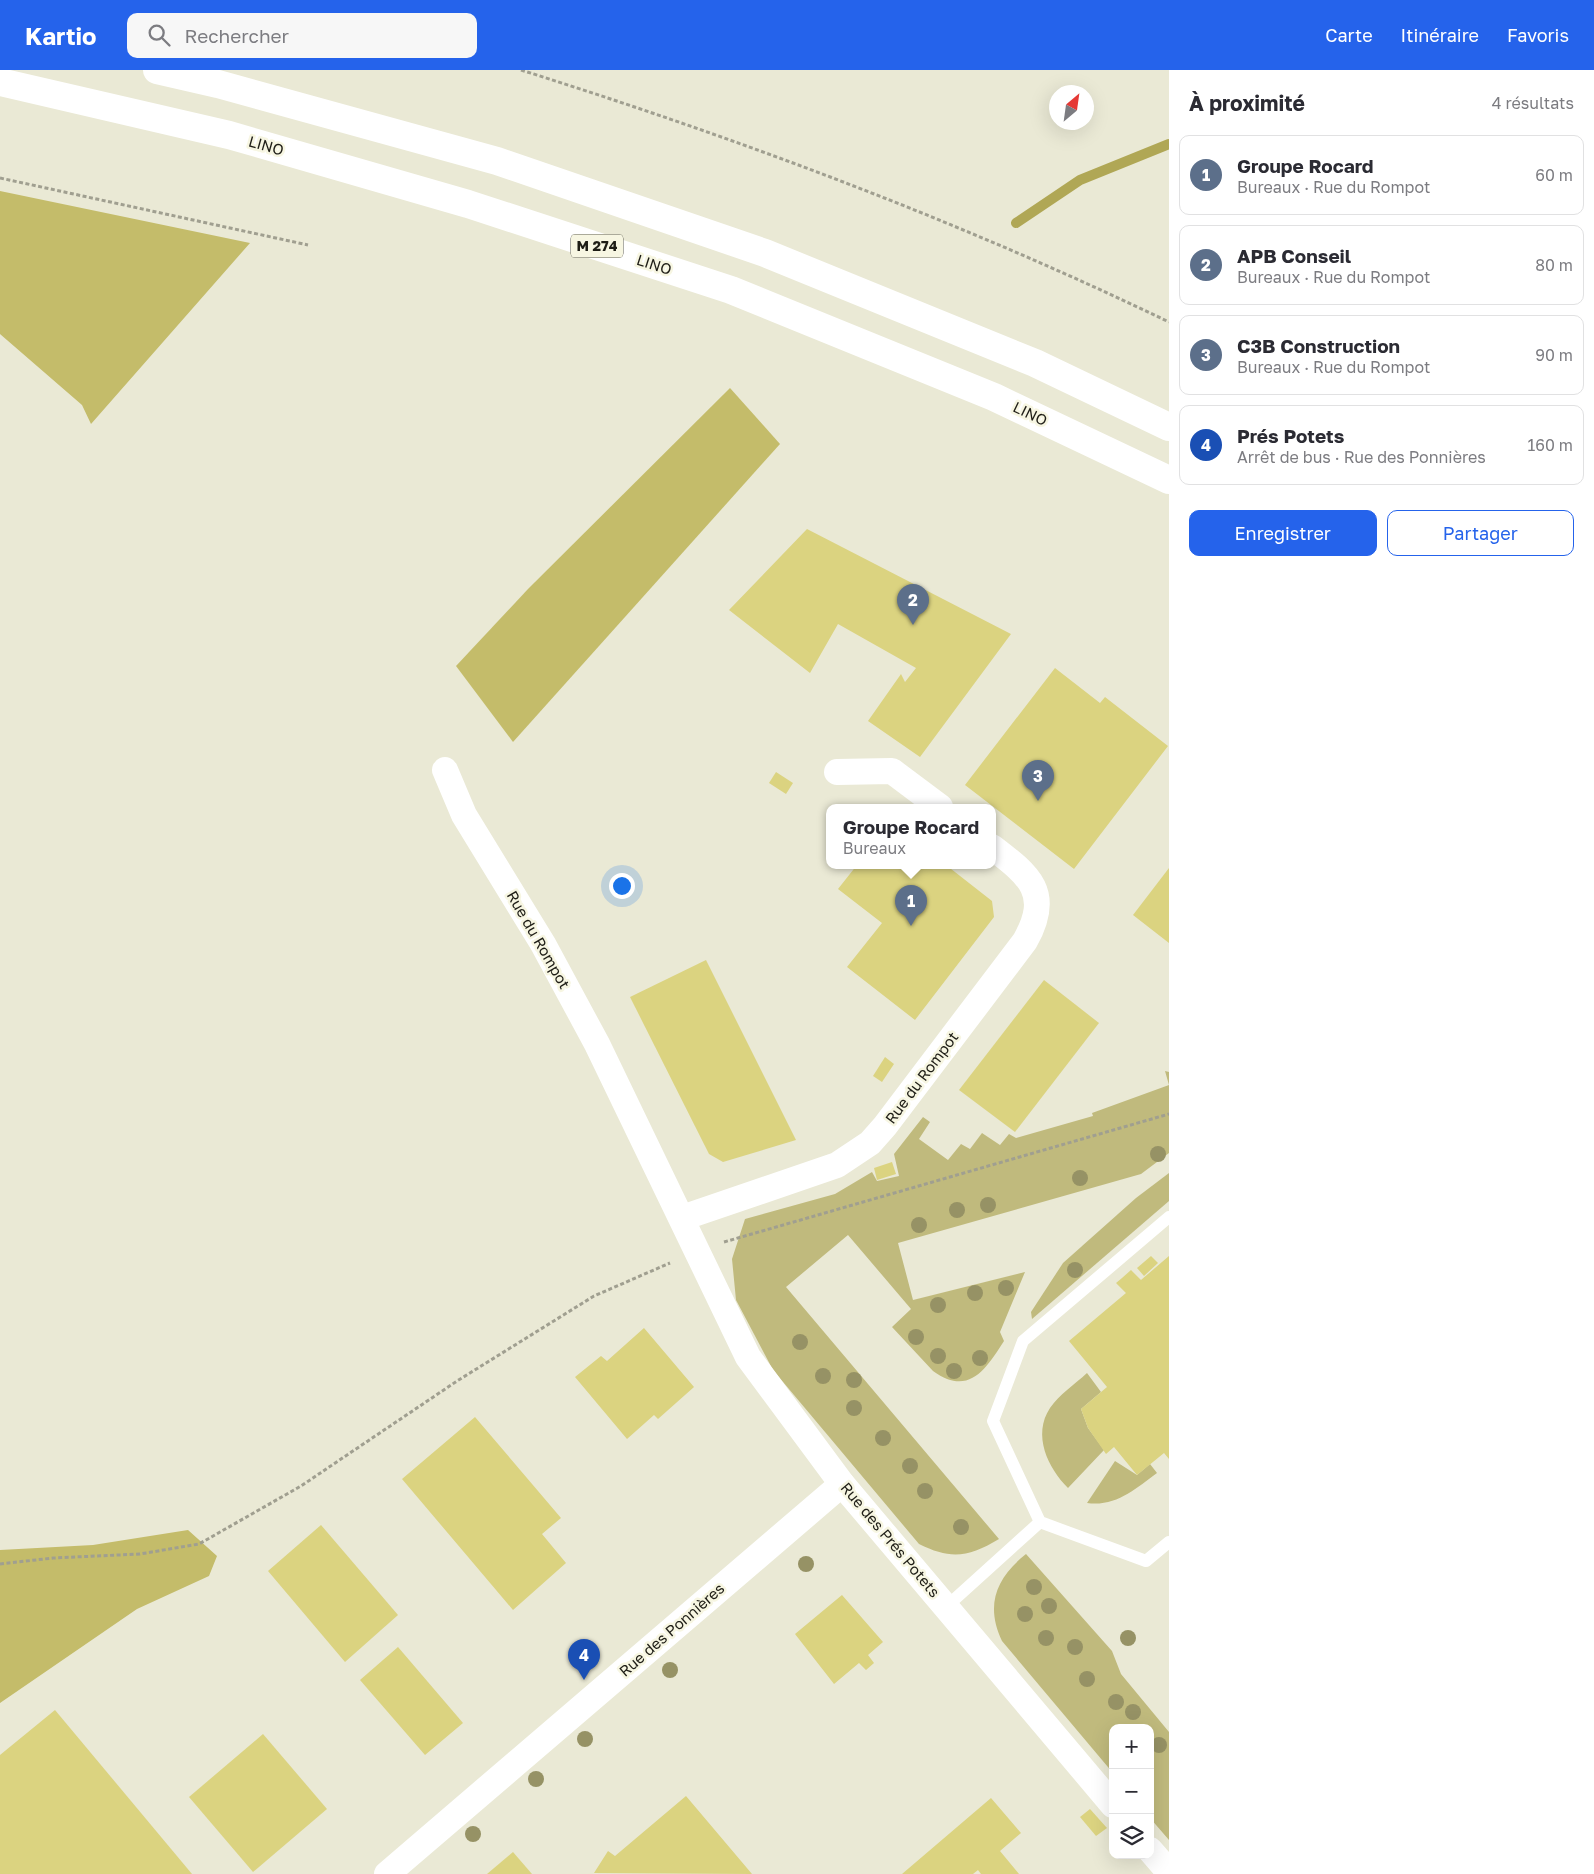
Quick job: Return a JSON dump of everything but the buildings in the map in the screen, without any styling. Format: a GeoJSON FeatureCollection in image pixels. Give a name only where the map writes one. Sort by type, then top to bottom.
{"type":"FeatureCollection","features":[{"type":"Feature","properties":{"kind":"highway"},"geometry":{"type":"LineString","coordinates":[[157,70],[218,84],[497,161],[765,253],[1035,363],[1169,426]]}},
{"type":"Feature","properties":{"kind":"highway","name":"LINO"},"geometry":{"type":"LineString","coordinates":[[0,82],[268,146],[468,204],[731,290],[994,397],[1169,480]]}},
{"type":"Feature","properties":{"kind":"street","name":"Rue du Rompot"},"geometry":{"type":"LineString","coordinates":[[445,770],[464,815],[543,944],[597,1044],[699,1252]]}},
{"type":"Feature","properties":{"kind":"street"},"geometry":{"type":"LineString","coordinates":[[837,772],[892,770],[936,804]]}},
{"type":"Feature","properties":{"kind":"street","name":"Rue du Rompot"},"geometry":{"type":"LineString","coordinates":[[682,1218],[837,1165],[870,1143],[885,1126],[1025,941],[1032,927],[1038,902],[1035,888],[1027,874],[996,850]]}},
{"type":"Feature","properties":{"kind":"street","name":"Rue des Prés Potets"},"geometry":{"type":"LineString","coordinates":[[699,1252],[748,1357],[842,1484],[1109,1800]]}},
{"type":"Feature","properties":{"kind":"street","name":"Rue des Ponnières"},"geometry":{"type":"LineString","coordinates":[[387,1874],[842,1484]]}},
{"type":"Feature","properties":{"kind":"street"},"geometry":{"type":"LineString","coordinates":[[1154,1856],[1166,1872]]}},
{"type":"Feature","properties":{"kind":"lane"},"geometry":{"type":"LineString","coordinates":[[1169,1217],[1023,1341],[994,1421],[1040,1522],[1146,1561],[1169,1542]]}},
{"type":"Feature","properties":{"kind":"lane"},"geometry":{"type":"LineString","coordinates":[[946,1607],[1040,1522]]}},
{"type":"Feature","properties":{"kind":"path"},"geometry":{"type":"LineString","coordinates":[[521,70],[774,154],[906,204],[1169,322]]}},
{"type":"Feature","properties":{"kind":"path"},"geometry":{"type":"LineString","coordinates":[[0,178],[308,245]]}},
{"type":"Feature","properties":{"kind":"path"},"geometry":{"type":"LineString","coordinates":[[0,1564],[53,1558],[140,1554],[199,1544],[301,1486],[457,1381],[594,1296],[636,1276],[711,1246],[1169,1114]]}},
{"type":"Feature","properties":{"kind":"shaded area"},"geometry":{"type":"Polygon","coordinates":[[[0,191],[250,243],[91,424],[82,405],[0,334],[0,191]]]}},
{"type":"Feature","properties":{"kind":"shaded area"},"geometry":{"type":"Polygon","coordinates":[[[730,388],[780,444],[513,742],[456,666],[528,589],[730,388]]]}},
{"type":"Feature","properties":{"kind":"shaded area"},"geometry":{"type":"Polygon","coordinates":[[[1165,1071],[1169,1072],[1169,1085],[1165,1071]]]}},
{"type":"Feature","properties":{"kind":"shaded area"},"geometry":{"type":"Polygon","coordinates":[[[1169,1085],[1169,1153],[1141,1174],[898,1243],[913,1300],[1025,1272],[1000,1332],[1004,1341],[983,1370],[975,1376],[967,1380],[957,1381],[933,1371],[892,1327],[911,1309],[848,1235],[786,1287],[999,1539],[978,1550],[960,1554],[941,1552],[919,1544],[773,1370],[736,1300],[732,1259],[745,1219],[835,1194],[872,1172],[877,1181],[899,1176],[894,1154],[923,1117],[930,1122],[919,1139],[948,1160],[961,1144],[970,1149],[982,1133],[1000,1145],[1009,1134],[1016,1138],[1093,1116],[1092,1113],[1169,1085]]]}},
{"type":"Feature","properties":{"kind":"shaded area"},"geometry":{"type":"Polygon","coordinates":[[[1169,1173],[1169,1201],[1032,1319],[1031,1312],[1063,1263],[1136,1198],[1169,1173]]]}},
{"type":"Feature","properties":{"kind":"shaded area"},"geometry":{"type":"Polygon","coordinates":[[[1087,1373],[1101,1392],[1081,1409],[1088,1428],[1104,1450],[1068,1488],[1054,1471],[1049,1461],[1045,1451],[1042,1429],[1045,1418],[1054,1403],[1087,1373]]]}},
{"type":"Feature","properties":{"kind":"shaded area"},"geometry":{"type":"Polygon","coordinates":[[[1115,1461],[1137,1475],[1150,1464],[1157,1473],[1133,1491],[1116,1499],[1097,1504],[1087,1503],[1115,1461]]]}},
{"type":"Feature","properties":{"kind":"shaded area"},"geometry":{"type":"Polygon","coordinates":[[[188,1530],[217,1556],[209,1576],[137,1609],[0,1703],[0,1550],[93,1545],[188,1530]]]}},
{"type":"Feature","properties":{"kind":"shaded area"},"geometry":{"type":"Polygon","coordinates":[[[1026,1554],[1112,1651],[1121,1674],[1169,1732],[1169,1840],[1154,1823],[1154,1724],[1109,1724],[1109,1768],[1002,1641],[994,1616],[994,1604],[996,1593],[1001,1583],[1016,1563],[1026,1554]]]}},
{"type":"Feature","properties":{"kind":"waterway"},"geometry":{"type":"LineString","coordinates":[[1016,223],[1080,180],[1169,144]]}},
{"type":"Feature","properties":{"kind":"place","name":"APB Conseil"},"geometry":{"type":"Point","coordinates":[913,625]}},
{"type":"Feature","properties":{"kind":"place","name":"C3B Construction"},"geometry":{"type":"Point","coordinates":[1038,801]}},
{"type":"Feature","properties":{"kind":"place","name":"Groupe Rocard"},"geometry":{"type":"Point","coordinates":[911,926]}},
{"type":"Feature","properties":{"kind":"place","name":"Prés Potets"},"geometry":{"type":"Point","coordinates":[584,1680]}}]}
